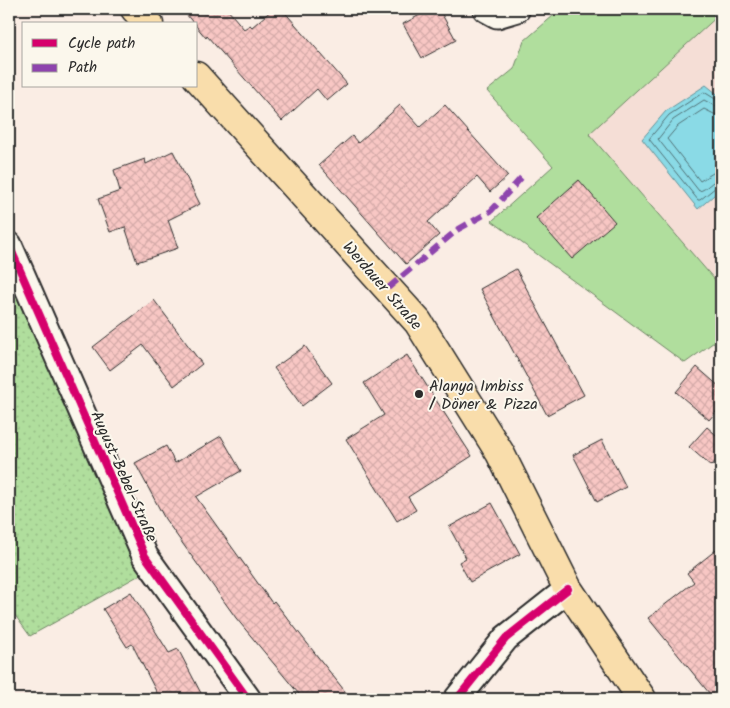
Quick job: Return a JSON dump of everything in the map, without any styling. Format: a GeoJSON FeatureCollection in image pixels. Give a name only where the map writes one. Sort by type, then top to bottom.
{"type":"FeatureCollection","features":[{"type":"Feature","properties":{"kind":"main road"},"geometry":{"type":"LineString","coordinates":[[135,9],[147,22]]}},
{"type":"Feature","properties":{"kind":"main road","name":"Werdauer Straße"},"geometry":{"type":"LineString","coordinates":[[198,78],[418,322],[500,453],[568,589],[642,699]]}},
{"type":"Feature","properties":{"kind":"street"},"geometry":{"type":"LineString","coordinates":[[486,9],[497,15],[517,9]]}},
{"type":"Feature","properties":{"kind":"street","name":"August-Bebel-Straße"},"geometry":{"type":"LineString","coordinates":[[9,245],[145,556],[248,699]]}},
{"type":"Feature","properties":{"kind":"street"},"geometry":{"type":"LineString","coordinates":[[457,699],[506,638],[568,589]]}},
{"type":"Feature","properties":{"kind":"shaded area"},"geometry":{"type":"Polygon","coordinates":[[[721,13],[721,287],[589,134],[721,13]]]}},
{"type":"Feature","properties":{"kind":"green space"},"geometry":{"type":"Polygon","coordinates":[[[561,9],[721,9],[721,13],[589,134],[721,287],[721,337],[685,363],[492,221],[553,166],[487,91],[514,69],[524,41],[561,9]]]}},
{"type":"Feature","properties":{"kind":"green space"},"geometry":{"type":"Polygon","coordinates":[[[9,266],[145,572],[30,636],[9,607],[9,266]]]}},
{"type":"Feature","properties":{"kind":"water"},"geometry":{"type":"Polygon","coordinates":[[[706,85],[721,97],[721,189],[698,209],[642,139],[666,111],[706,85]]]}},
{"type":"Feature","properties":{"kind":"building"},"geometry":{"type":"Polygon","coordinates":[[[182,9],[227,9],[244,29],[250,25],[252,27],[273,9],[282,9],[347,84],[327,101],[317,89],[282,121],[207,36],[206,38],[198,28],[198,22],[192,22],[182,9]]]}},
{"type":"Feature","properties":{"kind":"building"},"geometry":{"type":"Polygon","coordinates":[[[431,9],[439,9],[456,40],[422,58],[403,24],[431,9]]]}},
{"type":"Feature","properties":{"kind":"building"},"geometry":{"type":"Polygon","coordinates":[[[400,105],[420,127],[445,105],[508,176],[490,192],[477,177],[428,222],[439,235],[406,264],[319,165],[352,136],[358,143],[400,105]]]}},
{"type":"Feature","properties":{"kind":"building"},"geometry":{"type":"Polygon","coordinates":[[[173,151],[200,204],[168,220],[178,248],[137,262],[125,227],[110,232],[98,199],[120,191],[114,170],[145,159],[146,164],[173,151]]]}},
{"type":"Feature","properties":{"kind":"building"},"geometry":{"type":"Polygon","coordinates":[[[579,180],[615,222],[572,259],[536,218],[579,180]]]}},
{"type":"Feature","properties":{"kind":"building"},"geometry":{"type":"Polygon","coordinates":[[[516,269],[584,395],[547,415],[480,289],[516,269]]]}},
{"type":"Feature","properties":{"kind":"building"},"geometry":{"type":"Polygon","coordinates":[[[154,300],[202,364],[174,386],[143,345],[110,370],[93,347],[154,300]]]}},
{"type":"Feature","properties":{"kind":"building"},"geometry":{"type":"Polygon","coordinates":[[[305,346],[332,383],[302,406],[274,368],[305,346]]]}},
{"type":"Feature","properties":{"kind":"building"},"geometry":{"type":"Polygon","coordinates":[[[407,355],[472,456],[408,497],[416,510],[397,521],[346,439],[384,415],[364,383],[407,355]]]}},
{"type":"Feature","properties":{"kind":"building"},"geometry":{"type":"Polygon","coordinates":[[[697,367],[721,388],[721,406],[709,420],[676,392],[697,367]]]}},
{"type":"Feature","properties":{"kind":"building"},"geometry":{"type":"Polygon","coordinates":[[[707,427],[721,439],[721,455],[711,466],[689,447],[707,427]]]}},
{"type":"Feature","properties":{"kind":"building"},"geometry":{"type":"Polygon","coordinates":[[[221,436],[241,471],[196,497],[272,603],[274,601],[351,699],[303,699],[236,618],[165,519],[135,463],[166,446],[175,463],[221,436]]]}},
{"type":"Feature","properties":{"kind":"building"},"geometry":{"type":"Polygon","coordinates":[[[602,440],[626,487],[597,502],[573,455],[602,440]]]}},
{"type":"Feature","properties":{"kind":"building"},"geometry":{"type":"Polygon","coordinates":[[[492,503],[520,554],[470,582],[459,562],[466,558],[449,527],[492,503]]]}},
{"type":"Feature","properties":{"kind":"building"},"geometry":{"type":"Polygon","coordinates":[[[721,546],[721,699],[714,699],[648,618],[694,582],[687,573],[721,546]]]}},
{"type":"Feature","properties":{"kind":"building"},"geometry":{"type":"Polygon","coordinates":[[[131,592],[169,653],[178,649],[204,699],[160,699],[132,644],[127,647],[103,609],[131,592]]]}},
{"type":"Feature","properties":{"kind":"marked path"},"geometry":{"type":"LineString","coordinates":[[388,288],[457,230],[491,211],[522,177]]}},
{"type":"Feature","properties":{"kind":"cycle path"},"geometry":{"type":"LineString","coordinates":[[9,245],[145,556],[248,699]]}},
{"type":"Feature","properties":{"kind":"cycle path"},"geometry":{"type":"LineString","coordinates":[[457,699],[506,638],[568,589]]}},
{"type":"Feature","properties":{"kind":"place","name":"Alanya Imbiss / Döner & Pizza"},"geometry":{"type":"Point","coordinates":[419,394]}}]}
